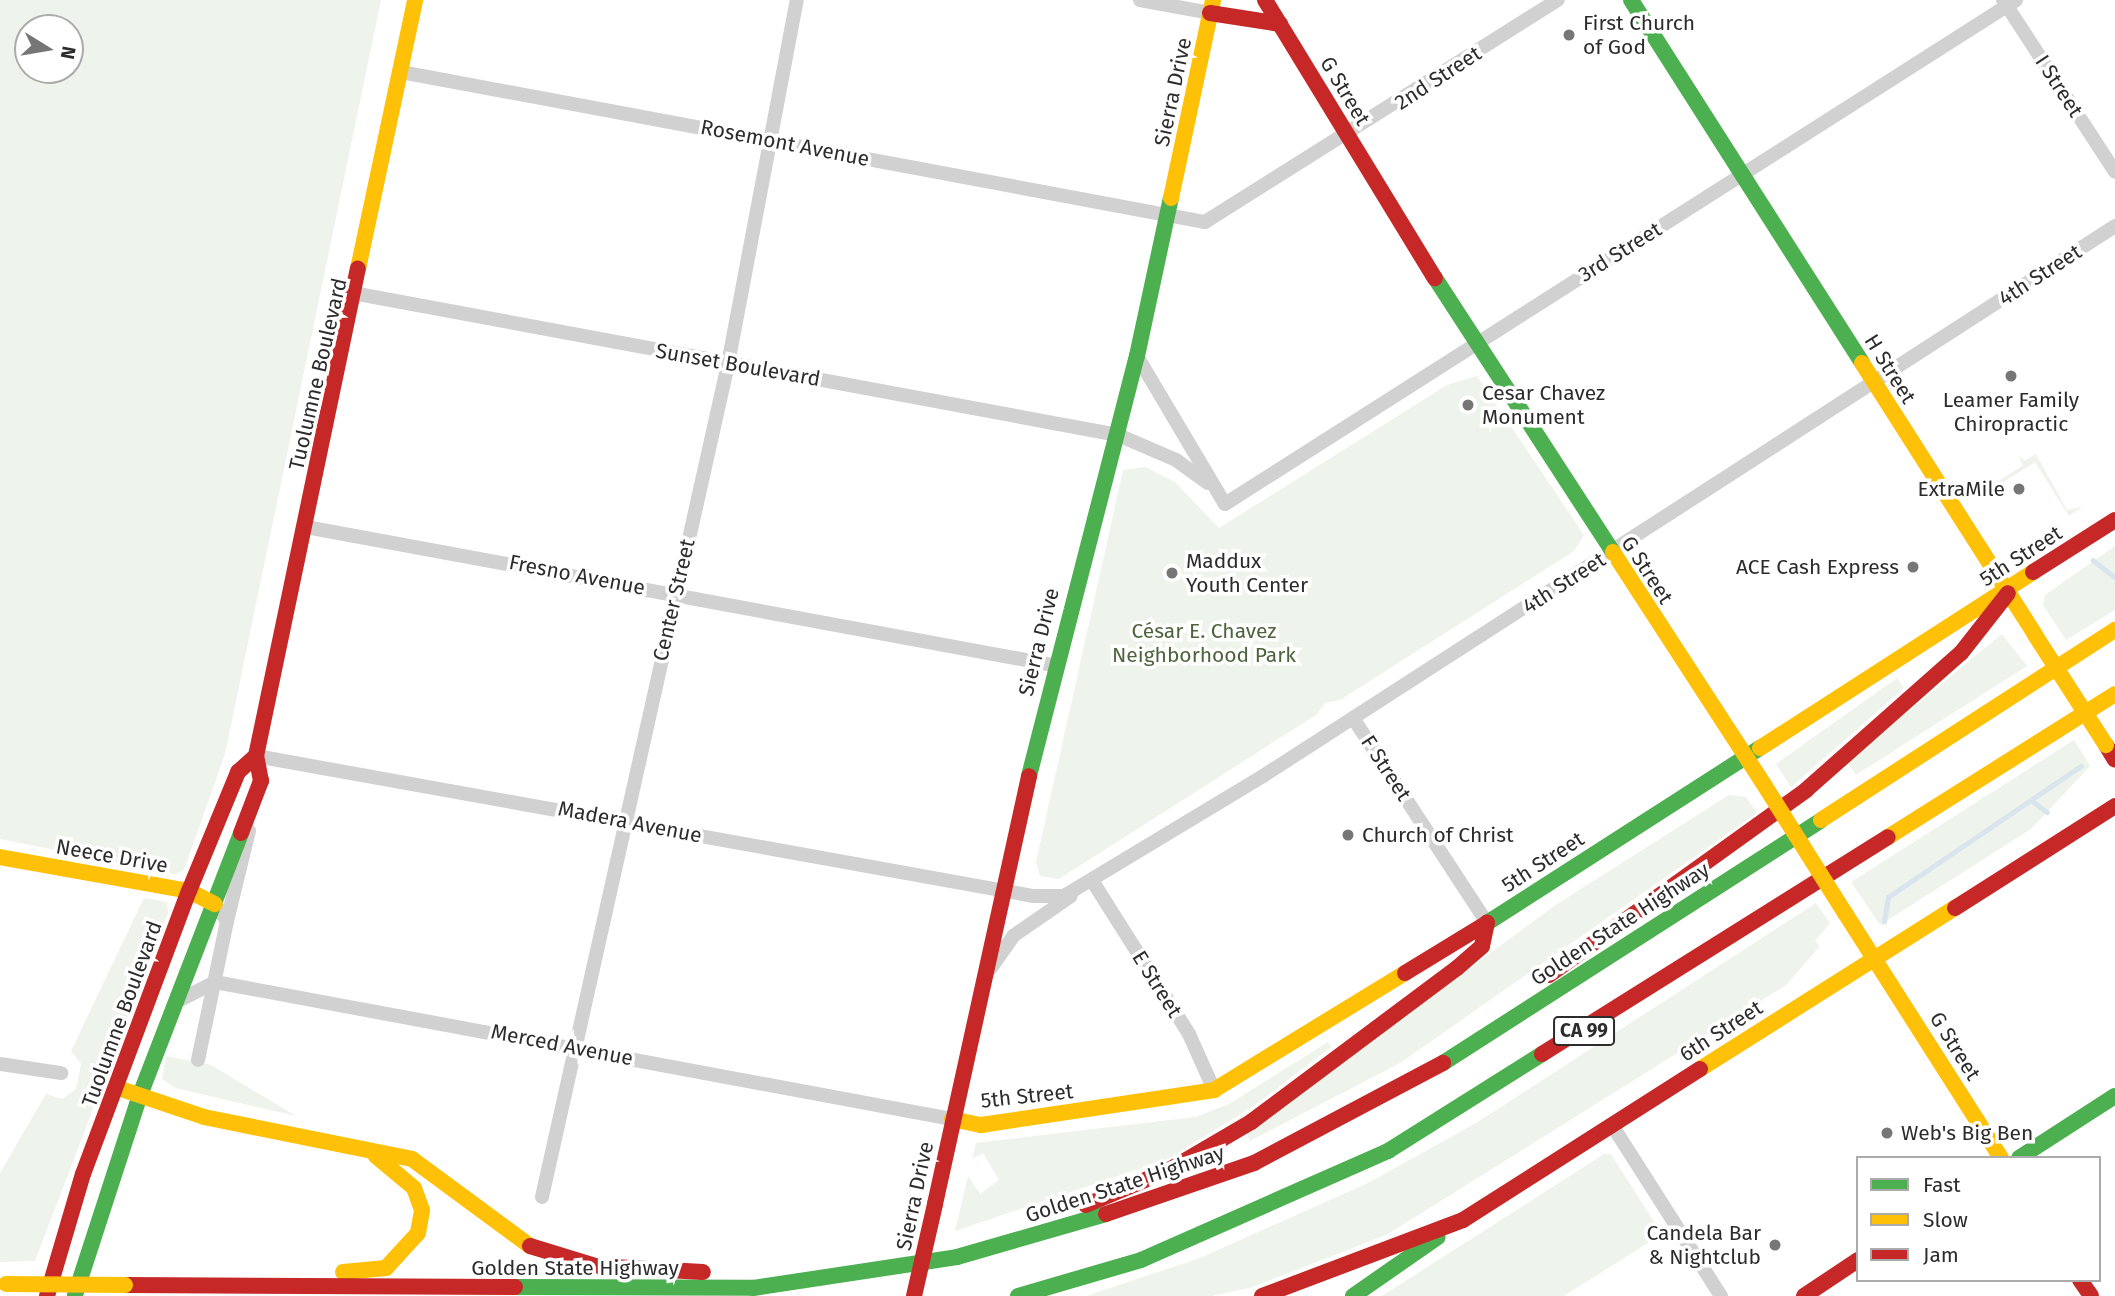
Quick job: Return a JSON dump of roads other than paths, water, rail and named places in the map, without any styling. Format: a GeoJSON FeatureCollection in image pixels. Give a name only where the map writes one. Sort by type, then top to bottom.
{"type":"FeatureCollection","features":[{"type":"Feature","properties":{"kind":"main road","name":"Tuolumne Boulevard"},"geometry":{"type":"LineString","coordinates":[[75,1296],[139,1095],[261,781],[256,756],[358,294],[415,0]]}},
{"type":"Feature","properties":{"kind":"main road","name":"G Street"},"geometry":{"type":"LineString","coordinates":[[1265,0],[1476,343],[1611,553],[1746,755],[2000,1156]]}},
{"type":"Feature","properties":{"kind":"main road","name":"H Street"},"geometry":{"type":"LineString","coordinates":[[1631,0],[2115,760]]}},
{"type":"Feature","properties":{"kind":"main road"},"geometry":{"type":"LineString","coordinates":[[1212,6],[1279,24]]}},
{"type":"Feature","properties":{"kind":"main road","name":"Sierra Drive"},"geometry":{"type":"LineString","coordinates":[[914,1296],[1054,666],[1138,356],[1212,6]]}},
{"type":"Feature","properties":{"kind":"main road","name":"5th Street"},"geometry":{"type":"LineString","coordinates":[[953,1119],[981,1125],[1214,1090],[1487,923],[1746,755],[2008,593],[2115,520]]}},
{"type":"Feature","properties":{"kind":"main road"},"geometry":{"type":"LineString","coordinates":[[1435,1068],[1481,1023],[1806,790],[1961,653],[2008,593]]}},
{"type":"Feature","properties":{"kind":"main road","name":"Golden State Highway"},"geometry":{"type":"LineString","coordinates":[[3,1284],[753,1288],[957,1257],[1254,1163],[1435,1068],[2115,630]]}},
{"type":"Feature","properties":{"kind":"main road","name":"CA 99"},"geometry":{"type":"LineString","coordinates":[[1018,1296],[1178,1245],[1388,1151],[2115,694]]}},
{"type":"Feature","properties":{"kind":"main road","name":"Tuolumne Boulevard"},"geometry":{"type":"LineString","coordinates":[[47,1296],[62,1233],[189,891],[238,772],[256,756]]}},
{"type":"Feature","properties":{"kind":"main road","name":"6th Street"},"geometry":{"type":"LineString","coordinates":[[1354,1296],[1463,1220],[2115,806]]}},
{"type":"Feature","properties":{"kind":"main road","name":"Neece Drive"},"geometry":{"type":"LineString","coordinates":[[0,857],[189,891],[215,904]]}},
{"type":"Feature","properties":{"kind":"main road"},"geometry":{"type":"LineString","coordinates":[[957,1257],[1171,1169],[1226,1138],[1457,968],[1482,946],[1487,923]]}},
{"type":"Feature","properties":{"kind":"main road"},"geometry":{"type":"LineString","coordinates":[[118,1088],[204,1117],[412,1159],[525,1246],[574,1262],[712,1272],[904,1267]]}},
{"type":"Feature","properties":{"kind":"main road"},"geometry":{"type":"LineString","coordinates":[[2022,1156],[2115,1096]]}},
{"type":"Feature","properties":{"kind":"main road"},"geometry":{"type":"LineString","coordinates":[[125,1285],[386,1268],[413,1244],[421,1220],[419,1199],[399,1171],[352,1146]]}},
{"type":"Feature","properties":{"kind":"main road"},"geometry":{"type":"LineString","coordinates":[[1262,1296],[1463,1220]]}},
{"type":"Feature","properties":{"kind":"main road"},"geometry":{"type":"LineString","coordinates":[[1804,1296],[1856,1261]]}},
{"type":"Feature","properties":{"kind":"street","name":"Center Street"},"geometry":{"type":"LineString","coordinates":[[542,1197],[728,364],[797,0]]}},
{"type":"Feature","properties":{"kind":"street"},"geometry":{"type":"LineString","coordinates":[[1140,0],[1212,6]]}},
{"type":"Feature","properties":{"kind":"street","name":"2nd Street"},"geometry":{"type":"LineString","coordinates":[[1168,216],[1205,222],[1347,137],[1558,0]]}},
{"type":"Feature","properties":{"kind":"street","name":"3rd Street"},"geometry":{"type":"LineString","coordinates":[[1215,488],[1225,505],[2009,2]]}},
{"type":"Feature","properties":{"kind":"street","name":"I Street"},"geometry":{"type":"LineString","coordinates":[[2009,2],[2115,173]]}},
{"type":"Feature","properties":{"kind":"street","name":"Rosemont Avenue"},"geometry":{"type":"LineString","coordinates":[[401,72],[1168,216]]}},
{"type":"Feature","properties":{"kind":"street","name":"4th Street"},"geometry":{"type":"LineString","coordinates":[[985,981],[1013,936],[1087,886],[1611,553],[2115,226]]}},
{"type":"Feature","properties":{"kind":"street","name":"Sunset Boulevard"},"geometry":{"type":"LineString","coordinates":[[358,294],[1118,435]]}},
{"type":"Feature","properties":{"kind":"street"},"geometry":{"type":"LineString","coordinates":[[1138,356],[1215,488]]}},
{"type":"Feature","properties":{"kind":"street"},"geometry":{"type":"LineString","coordinates":[[1118,435],[1183,464],[1215,488]]}},
{"type":"Feature","properties":{"kind":"street","name":"Fresno Avenue"},"geometry":{"type":"LineString","coordinates":[[306,527],[1054,666]]}},
{"type":"Feature","properties":{"kind":"street","name":"F Street"},"geometry":{"type":"LineString","coordinates":[[1353,718],[1487,923]]}},
{"type":"Feature","properties":{"kind":"street","name":"Madera Avenue"},"geometry":{"type":"LineString","coordinates":[[256,756],[1004,890]]}},
{"type":"Feature","properties":{"kind":"street","name":"Tuolumne Boulevard"},"geometry":{"type":"LineString","coordinates":[[198,1060],[255,798]]}},
{"type":"Feature","properties":{"kind":"street","name":"4th Street"},"geometry":{"type":"LineString","coordinates":[[1004,890],[1047,898],[1087,886]]}},
{"type":"Feature","properties":{"kind":"street","name":"E Street"},"geometry":{"type":"LineString","coordinates":[[1087,886],[1189,1034],[1214,1090]]}},
{"type":"Feature","properties":{"kind":"street"},"geometry":{"type":"LineString","coordinates":[[215,904],[227,922]]}},
{"type":"Feature","properties":{"kind":"street"},"geometry":{"type":"LineString","coordinates":[[176,1002],[215,982]]}},
{"type":"Feature","properties":{"kind":"street","name":"Merced Avenue"},"geometry":{"type":"LineString","coordinates":[[215,982],[953,1119]]}},
{"type":"Feature","properties":{"kind":"street"},"geometry":{"type":"LineString","coordinates":[[0,1064],[61,1073]]}},
{"type":"Feature","properties":{"kind":"street"},"geometry":{"type":"LineString","coordinates":[[1612,1125],[1721,1296]]}},
{"type":"Feature","properties":{"kind":"waterway"},"geometry":{"type":"LineString","coordinates":[[2093,560],[2115,577]]}},
{"type":"Feature","properties":{"kind":"waterway"},"geometry":{"type":"LineString","coordinates":[[1884,922],[1888,897],[2081,766]]}},
{"type":"Feature","properties":{"kind":"waterway"},"geometry":{"type":"LineString","coordinates":[[2031,800],[2047,812]]}},
{"type":"Feature","properties":{"kind":"place","name":"First Church of God"},"geometry":{"type":"Point","coordinates":[1569,35]}},
{"type":"Feature","properties":{"kind":"place","name":"Leamer Family Chiropractic"},"geometry":{"type":"Point","coordinates":[2011,376]}},
{"type":"Feature","properties":{"kind":"place","name":"Cesar Chavez Monument"},"geometry":{"type":"Point","coordinates":[1468,405]}},
{"type":"Feature","properties":{"kind":"place","name":"ExtraMile"},"geometry":{"type":"Point","coordinates":[2019,489]}},
{"type":"Feature","properties":{"kind":"place","name":"ACE Cash Express"},"geometry":{"type":"Point","coordinates":[1913,567]}},
{"type":"Feature","properties":{"kind":"place","name":"Maddux Youth Center"},"geometry":{"type":"Point","coordinates":[1172,573]}},
{"type":"Feature","properties":{"kind":"place","name":"Church of Christ"},"geometry":{"type":"Point","coordinates":[1348,835]}},
{"type":"Feature","properties":{"kind":"place","name":"Web's Big Ben"},"geometry":{"type":"Point","coordinates":[1887,1133]}},
{"type":"Feature","properties":{"kind":"place","name":"Candela Bar & Nightclub"},"geometry":{"type":"Point","coordinates":[1775,1245]}},
{"type":"Feature","properties":{"kind":"park label","name":"César E. Chavez Neighborhood Park"},"geometry":{"type":"Point","coordinates":[1204,643]}}]}
